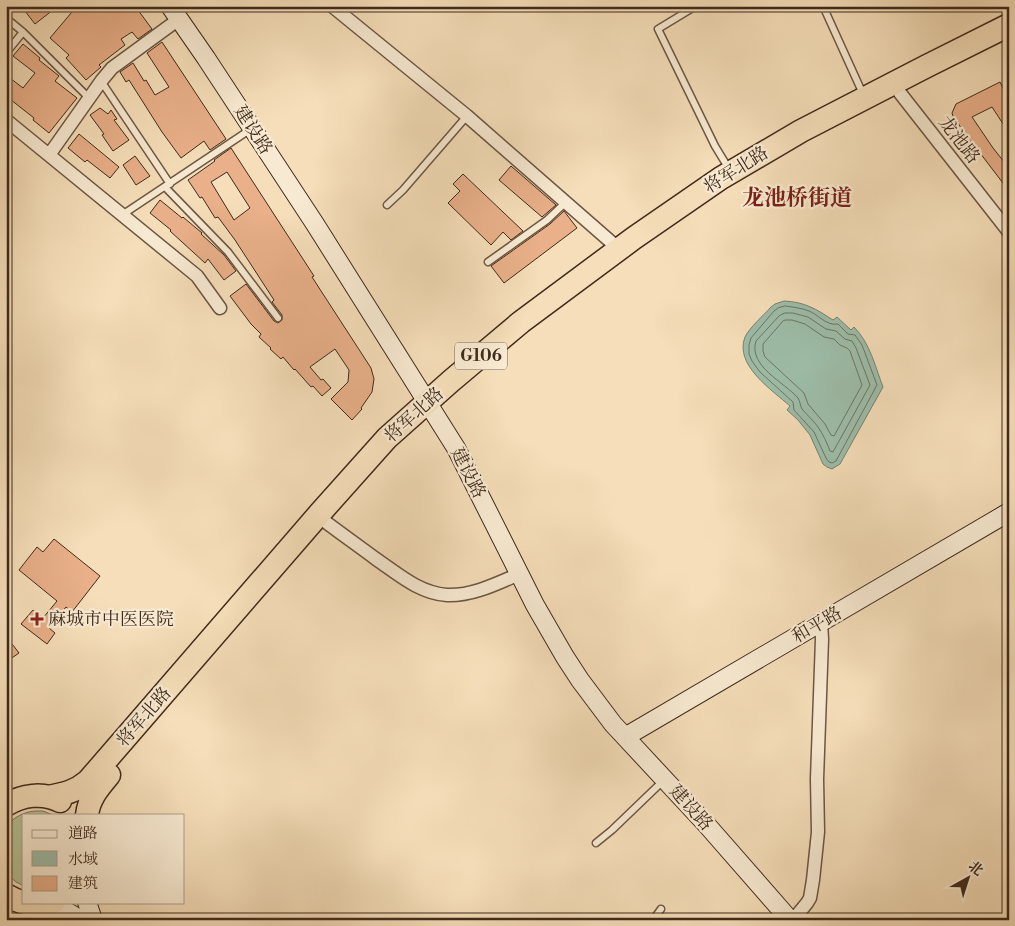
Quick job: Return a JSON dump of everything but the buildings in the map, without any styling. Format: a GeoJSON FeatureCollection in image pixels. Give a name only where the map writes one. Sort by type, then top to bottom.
{"type":"FeatureCollection","features":[{"type":"Feature","properties":{"kind":"highway","name":"将军北路"},"geometry":{"type":"LineString","coordinates":[[87,814],[90,801],[97,789],[327,523],[431,407],[521,322],[619,249],[731,172],[865,98],[1009,25]]}},
{"type":"Feature","properties":{"kind":"highway","name":"将军北路"},"geometry":{"type":"LineString","coordinates":[[48,796],[66,794],[88,781],[387,438],[431,407],[641,248],[728,188],[784,155],[900,93],[1009,39]]}},
{"type":"Feature","properties":{"kind":"highway","name":"G106"},"geometry":{"type":"LineString","coordinates":[[6,805],[29,796],[48,796]]}},
{"type":"Feature","properties":{"kind":"highway"},"geometry":{"type":"LineString","coordinates":[[48,796],[65,803],[78,814]]}},
{"type":"Feature","properties":{"kind":"highway"},"geometry":{"type":"LineString","coordinates":[[6,895],[22,902]]}},
{"type":"Feature","properties":{"kind":"highway"},"geometry":{"type":"LineString","coordinates":[[30,904],[46,904]]}},
{"type":"Feature","properties":{"kind":"street"},"geometry":{"type":"LineString","coordinates":[[332,6],[466,116],[619,249]]}},
{"type":"Feature","properties":{"kind":"street"},"geometry":{"type":"LineString","coordinates":[[49,155],[112,68],[174,13]]}},
{"type":"Feature","properties":{"kind":"street","name":"建设路"},"geometry":{"type":"LineString","coordinates":[[174,13],[206,58],[315,224],[456,448],[519,574],[564,657],[596,702],[625,737],[792,920]]}},
{"type":"Feature","properties":{"kind":"street","name":"龙池路"},"geometry":{"type":"LineString","coordinates":[[900,93],[1009,232]]}},
{"type":"Feature","properties":{"kind":"street"},"geometry":{"type":"LineString","coordinates":[[6,120],[197,276],[220,308]]}},
{"type":"Feature","properties":{"kind":"street","name":"和平路"},"geometry":{"type":"LineString","coordinates":[[625,737],[1009,512]]}},
{"type":"Feature","properties":{"kind":"street"},"geometry":{"type":"LineString","coordinates":[[327,523],[408,582],[432,592],[447,595],[470,592],[488,587],[519,574]]}},
{"type":"Feature","properties":{"kind":"street"},"geometry":{"type":"LineString","coordinates":[[792,920],[810,898],[818,832],[817,778],[822,639],[820,623]]}},
{"type":"Feature","properties":{"kind":"street"},"geometry":{"type":"LineString","coordinates":[[53,904],[81,920]]}},
{"type":"Feature","properties":{"kind":"street"},"geometry":{"type":"LineString","coordinates":[[88,904],[93,920]]}},
{"type":"Feature","properties":{"kind":"lane"},"geometry":{"type":"LineString","coordinates":[[696,6],[658,29],[715,146],[731,172]]}},
{"type":"Feature","properties":{"kind":"lane"},"geometry":{"type":"LineString","coordinates":[[824,6],[865,98]]}},
{"type":"Feature","properties":{"kind":"lane"},"geometry":{"type":"LineString","coordinates":[[6,18],[23,32],[90,98]]}},
{"type":"Feature","properties":{"kind":"lane"},"geometry":{"type":"LineString","coordinates":[[6,53],[23,32]]}},
{"type":"Feature","properties":{"kind":"lane"},"geometry":{"type":"LineString","coordinates":[[101,81],[167,185],[228,252],[278,318]]}},
{"type":"Feature","properties":{"kind":"lane"},"geometry":{"type":"LineString","coordinates":[[387,205],[403,190],[466,116]]}},
{"type":"Feature","properties":{"kind":"lane"},"geometry":{"type":"LineString","coordinates":[[122,215],[252,128]]}},
{"type":"Feature","properties":{"kind":"lane"},"geometry":{"type":"LineString","coordinates":[[488,262],[547,220],[566,202]]}},
{"type":"Feature","properties":{"kind":"lane"},"geometry":{"type":"LineString","coordinates":[[596,843],[664,780]]}},
{"type":"Feature","properties":{"kind":"lane"},"geometry":{"type":"LineString","coordinates":[[653,920],[661,909]]}},
{"type":"Feature","properties":{"kind":"shaded area"},"geometry":{"type":"Polygon","coordinates":[[[43,811],[50,814],[23,814],[43,811]]]}},
{"type":"Feature","properties":{"kind":"shaded area"},"geometry":{"type":"Polygon","coordinates":[[[22,814],[22,885],[6,873],[6,826],[22,814]]]}},
{"type":"Feature","properties":{"kind":"water"},"geometry":{"type":"Polygon","coordinates":[[[784,301],[810,307],[833,320],[837,317],[851,330],[854,327],[868,347],[883,387],[840,464],[832,469],[823,464],[810,435],[787,410],[790,406],[765,385],[750,367],[745,357],[743,347],[747,333],[771,307],[784,301]]]}},
{"type":"Feature","properties":{"kind":"place","name":"麻城市中医医院"},"geometry":{"type":"Point","coordinates":[37,619]}},
{"type":"Feature","properties":{"kind":"district","name":"龙池桥街道"},"geometry":{"type":"Point","coordinates":[797,198]}}]}
